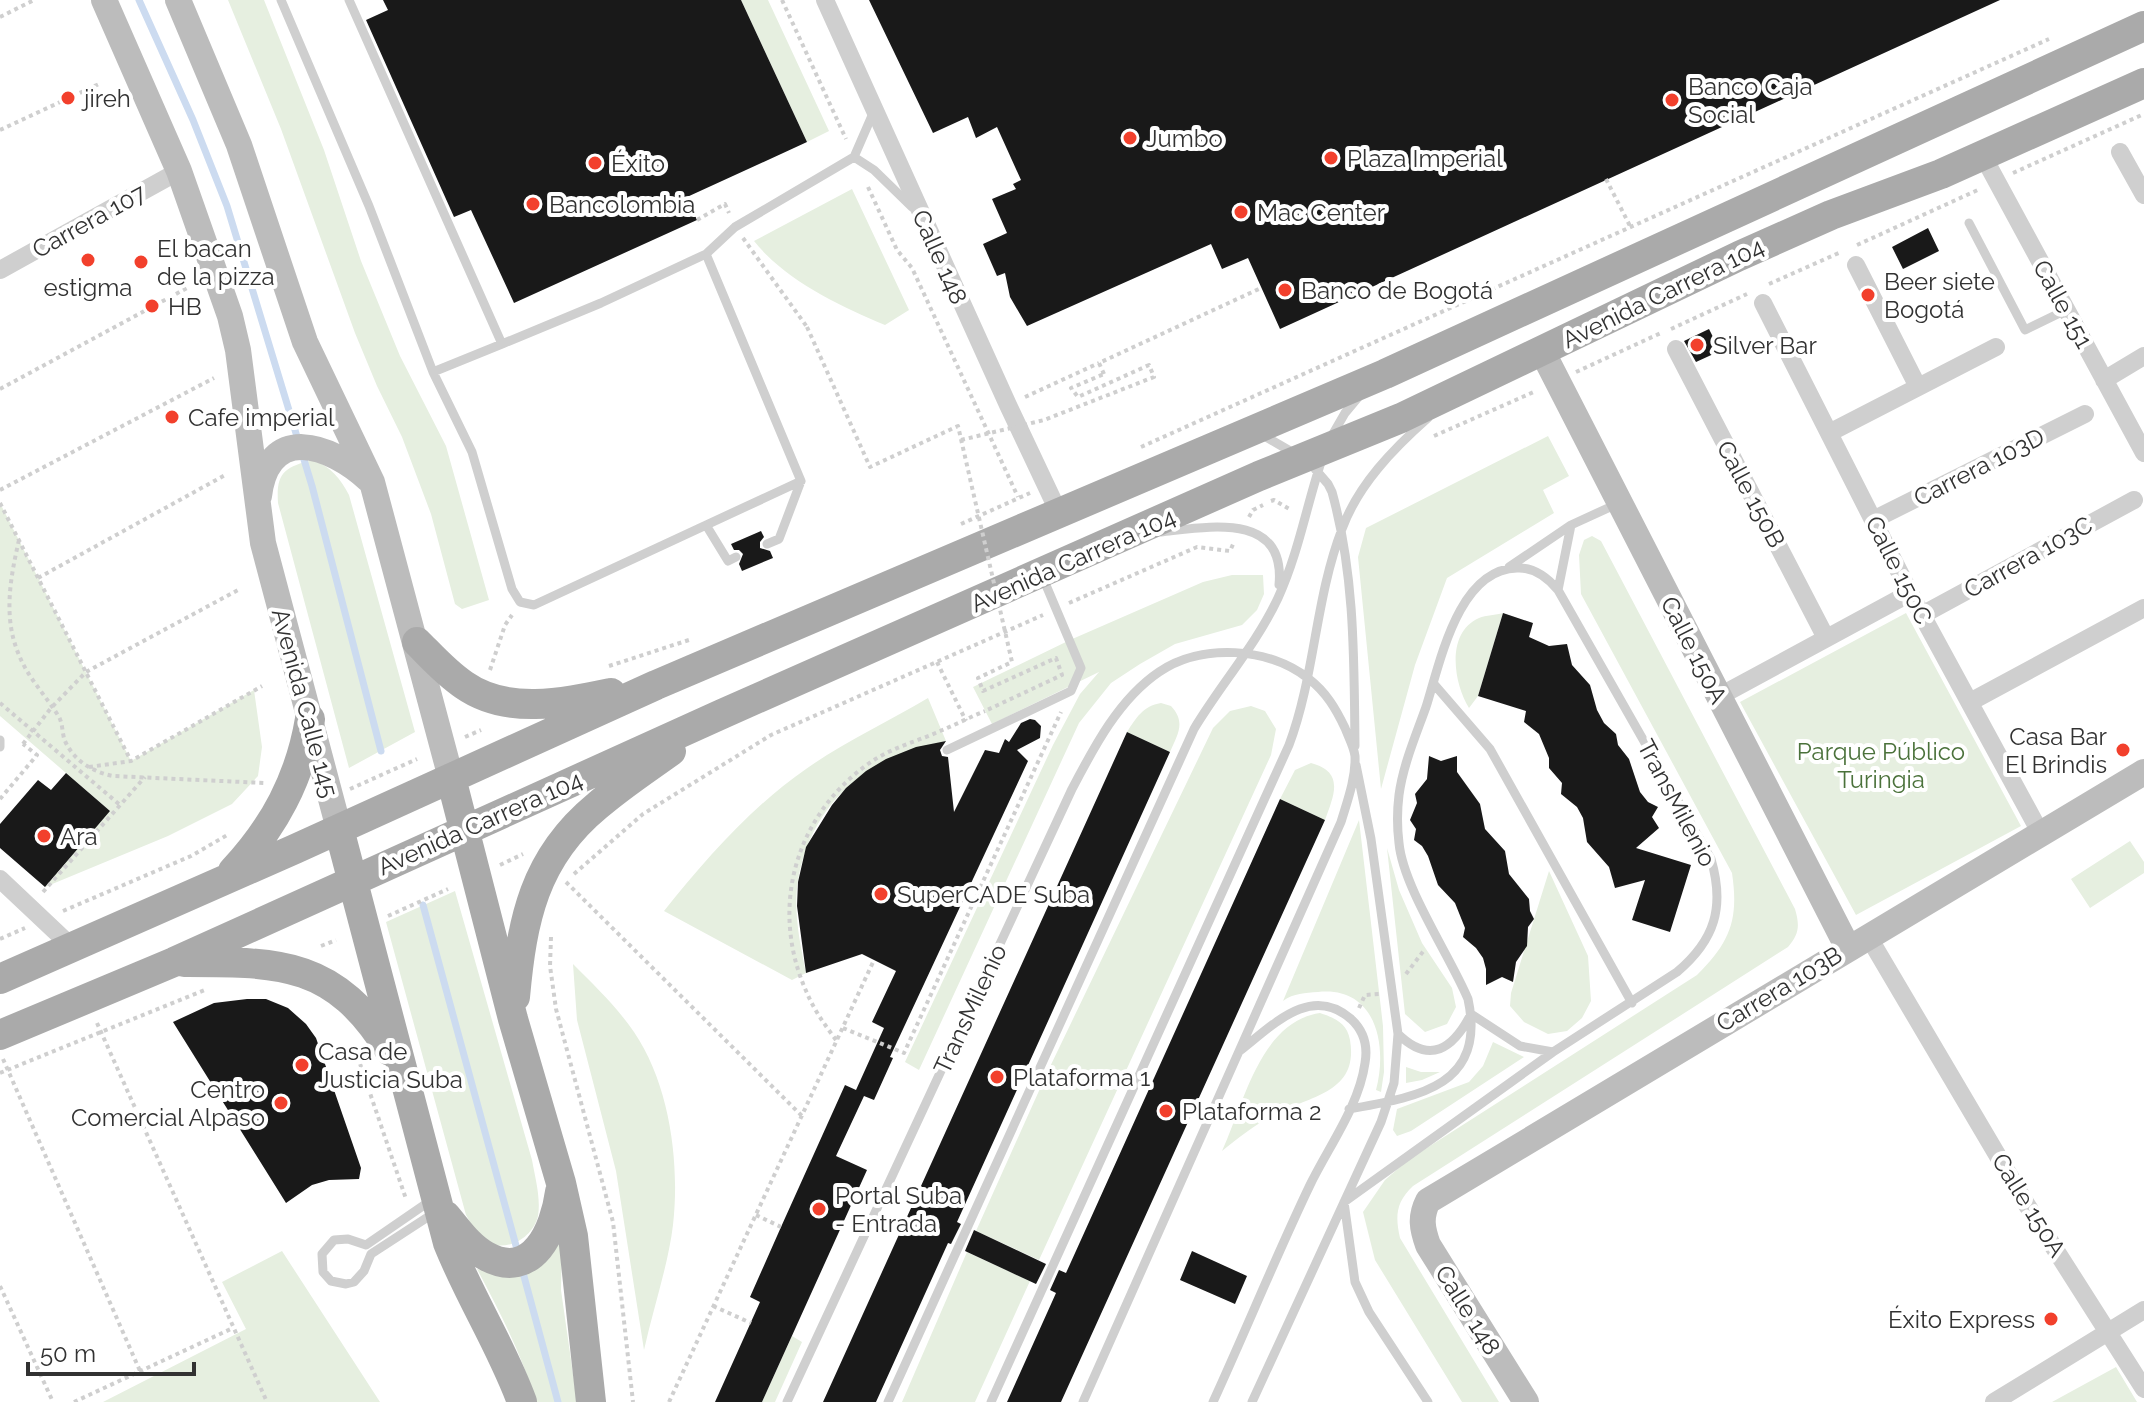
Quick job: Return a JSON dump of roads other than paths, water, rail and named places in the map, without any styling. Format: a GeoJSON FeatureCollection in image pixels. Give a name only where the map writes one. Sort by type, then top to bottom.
{"type":"FeatureCollection","features":[{"type":"Feature","properties":{"kind":"main road","name":"Avenida Calle 145"},"geometry":{"type":"LineString","coordinates":[[104,0],[179,171],[230,316],[238,350],[257,509],[269,574],[401,1069],[429,1207],[522,1402]]}},
{"type":"Feature","properties":{"kind":"main road"},"geometry":{"type":"LineString","coordinates":[[178,0],[239,145],[305,342],[372,482],[417,642],[513,1019],[561,1183],[580,1283],[591,1402]]}},
{"type":"Feature","properties":{"kind":"main road","name":"Avenida Carrera 104"},"geometry":{"type":"LineString","coordinates":[[0,979],[656,685],[1053,500],[1246,434],[1385,374],[2144,26]]}},
{"type":"Feature","properties":{"kind":"main road","name":"Avenida Carrera 104"},"geometry":{"type":"LineString","coordinates":[[0,1035],[174,962],[722,714],[1041,574],[1315,460],[1765,244],[1983,156],[2144,83]]}},
{"type":"Feature","properties":{"kind":"main road","name":"Calle 150A"},"geometry":{"type":"LineString","coordinates":[[1542,351],[1718,697],[1858,942]]}},
{"type":"Feature","properties":{"kind":"main road"},"geometry":{"type":"LineString","coordinates":[[1385,374],[1369,390],[1367,408],[1376,416],[1386,419],[1401,418]]}},
{"type":"Feature","properties":{"kind":"main road"},"geometry":{"type":"LineString","coordinates":[[257,509],[260,487],[274,460],[304,446],[313,446],[346,461],[372,482]]}},
{"type":"Feature","properties":{"kind":"main road"},"geometry":{"type":"LineString","coordinates":[[417,642],[464,685],[485,696],[525,705],[555,703],[656,685]]}},
{"type":"Feature","properties":{"kind":"main road"},"geometry":{"type":"LineString","coordinates":[[513,1019],[526,913],[556,848],[596,806],[722,714]]}},
{"type":"Feature","properties":{"kind":"main road"},"geometry":{"type":"LineString","coordinates":[[226,879],[257,846],[281,808],[302,756],[310,719]]}},
{"type":"Feature","properties":{"kind":"main road","name":"Carrera 103B"},"geometry":{"type":"LineString","coordinates":[[1422,1214],[1428,1201],[1441,1193],[2144,772]]}},
{"type":"Feature","properties":{"kind":"main road"},"geometry":{"type":"LineString","coordinates":[[174,962],[262,962],[297,970],[326,982],[367,1018],[401,1069]]}},
{"type":"Feature","properties":{"kind":"main road"},"geometry":{"type":"LineString","coordinates":[[429,1207],[477,1250],[499,1261],[519,1261],[540,1248],[553,1223],[561,1183]]}},
{"type":"Feature","properties":{"kind":"main road","name":"Calle 148"},"geometry":{"type":"LineString","coordinates":[[1422,1214],[1422,1231],[1428,1245],[1526,1402]]}},
{"type":"Feature","properties":{"kind":"street","name":"Calle 148"},"geometry":{"type":"LineString","coordinates":[[825,0],[1053,500]]}},
{"type":"Feature","properties":{"kind":"street"},"geometry":{"type":"LineString","coordinates":[[2120,152],[2144,195]]}},
{"type":"Feature","properties":{"kind":"street","name":"Calle 151"},"geometry":{"type":"LineString","coordinates":[[1983,156],[2144,453]]}},
{"type":"Feature","properties":{"kind":"street","name":"Carrera 107"},"geometry":{"type":"LineString","coordinates":[[0,270],[179,171]]}},
{"type":"Feature","properties":{"kind":"street"},"geometry":{"type":"LineString","coordinates":[[1856,265],[1918,387]]}},
{"type":"Feature","properties":{"kind":"street","name":"Calle 150C"},"geometry":{"type":"LineString","coordinates":[[1763,303],[1910,593],[2041,834]]}},
{"type":"Feature","properties":{"kind":"street"},"geometry":{"type":"LineString","coordinates":[[1829,433],[1996,347]]}},
{"type":"Feature","properties":{"kind":"street","name":"Calle 150B"},"geometry":{"type":"LineString","coordinates":[[1676,349],[1826,638]]}},
{"type":"Feature","properties":{"kind":"street"},"geometry":{"type":"LineString","coordinates":[[2104,380],[2144,356]]}},
{"type":"Feature","properties":{"kind":"street","name":"Carrera 103D"},"geometry":{"type":"LineString","coordinates":[[1873,520],[2085,414]]}},
{"type":"Feature","properties":{"kind":"street","name":"Carrera 103C"},"geometry":{"type":"LineString","coordinates":[[1922,615],[2134,500]]}},
{"type":"Feature","properties":{"kind":"street"},"geometry":{"type":"LineString","coordinates":[[1718,697],[1910,593]]}},
{"type":"Feature","properties":{"kind":"street"},"geometry":{"type":"LineString","coordinates":[[1970,702],[2144,608]]}},
{"type":"Feature","properties":{"kind":"street"},"geometry":{"type":"LineString","coordinates":[[1,882],[72,947]]}},
{"type":"Feature","properties":{"kind":"street","name":"Calle 150A"},"geometry":{"type":"LineString","coordinates":[[1858,942],[2144,1389]]}},
{"type":"Feature","properties":{"kind":"street"},"geometry":{"type":"LineString","coordinates":[[1994,1402],[2144,1310]]}},
{"type":"Feature","properties":{"kind":"lane"},"geometry":{"type":"LineString","coordinates":[[281,0],[369,206],[433,372],[472,452],[512,589],[520,602],[534,605],[801,481]]}},
{"type":"Feature","properties":{"kind":"lane"},"geometry":{"type":"LineString","coordinates":[[349,0],[502,344]]}},
{"type":"Feature","properties":{"kind":"lane"},"geometry":{"type":"LineString","coordinates":[[433,372],[601,303],[706,254],[735,227],[854,157],[875,107]]}},
{"type":"Feature","properties":{"kind":"lane"},"geometry":{"type":"LineString","coordinates":[[854,157],[897,191],[924,221]]}},
{"type":"Feature","properties":{"kind":"lane"},"geometry":{"type":"LineString","coordinates":[[1969,223],[2025,330],[2066,310]]}},
{"type":"Feature","properties":{"kind":"lane"},"geometry":{"type":"LineString","coordinates":[[706,254],[801,481],[779,539],[767,544]]}},
{"type":"Feature","properties":{"kind":"lane"},"geometry":{"type":"LineString","coordinates":[[888,1402],[1194,729],[1216,691],[1263,628],[1278,597],[1294,560],[1315,460],[1362,392],[1385,374]]}},
{"type":"Feature","properties":{"kind":"lane","name":"TransMilenio"},"geometry":{"type":"LineString","coordinates":[[991,1402],[1273,785],[1302,712],[1322,603],[1341,530],[1377,469],[1406,438],[1461,390]]}},
{"type":"Feature","properties":{"kind":"lane"},"geometry":{"type":"LineString","coordinates":[[1246,434],[1268,437],[1315,460]]}},
{"type":"Feature","properties":{"kind":"lane","name":"TransMilenio"},"geometry":{"type":"LineString","coordinates":[[1083,1402],[1341,822],[1350,794],[1355,756],[1352,610],[1341,530],[1332,492],[1315,460]]}},
{"type":"Feature","properties":{"kind":"lane"},"geometry":{"type":"LineString","coordinates":[[1349,1109],[1389,1102],[1434,1088],[1461,1067],[1471,1039],[1471,1014],[1462,983],[1410,881],[1399,847],[1399,793],[1448,637],[1473,591],[1485,579],[1508,568],[1571,525],[1619,503]]}},
{"type":"Feature","properties":{"kind":"lane"},"geometry":{"type":"LineString","coordinates":[[706,525],[728,561],[736,557]]}},
{"type":"Feature","properties":{"kind":"lane"},"geometry":{"type":"LineString","coordinates":[[1558,590],[1571,525]]}},
{"type":"Feature","properties":{"kind":"lane"},"geometry":{"type":"LineString","coordinates":[[1130,536],[1217,526],[1253,532],[1267,542],[1276,554],[1281,573],[1278,597]]}},
{"type":"Feature","properties":{"kind":"lane","name":"TransMilenio"},"geometry":{"type":"LineString","coordinates":[[1344,1202],[1553,1052],[1632,1003],[1694,958],[1714,922],[1718,899],[1717,879],[1711,859],[1558,590],[1549,579],[1537,572],[1508,568]]}},
{"type":"Feature","properties":{"kind":"lane"},"geometry":{"type":"LineString","coordinates":[[947,750],[1071,691],[1081,668],[1041,574]]}},
{"type":"Feature","properties":{"kind":"lane","name":"TransMilenio"},"geometry":{"type":"LineString","coordinates":[[787,1402],[1072,789],[1096,744],[1137,690],[1160,671],[1203,654],[1246,653],[1266,658],[1309,678],[1335,705],[1355,756],[1371,839],[1398,1034],[1389,1102],[1252,1402]]}},
{"type":"Feature","properties":{"kind":"lane"},"geometry":{"type":"LineString","coordinates":[[1433,683],[1490,749],[1632,1003]]}},
{"type":"Feature","properties":{"kind":"lane"},"geometry":{"type":"LineString","coordinates":[[0,740],[0,747]]}},
{"type":"Feature","properties":{"kind":"lane","name":"TransMilenio"},"geometry":{"type":"LineString","coordinates":[[1213,1402],[1310,1184],[1349,1109],[1367,1053],[1360,1029],[1340,1011],[1319,1005],[1306,1005],[1291,1011],[1238,1052]]}},
{"type":"Feature","properties":{"kind":"lane"},"geometry":{"type":"LineString","coordinates":[[1398,1034],[1410,1046],[1435,1050],[1454,1041],[1471,1014]]}},
{"type":"Feature","properties":{"kind":"lane"},"geometry":{"type":"LineString","coordinates":[[1471,1014],[1520,1046],[1553,1052]]}},
{"type":"Feature","properties":{"kind":"lane"},"geometry":{"type":"LineString","coordinates":[[1344,1202],[1355,1282],[1369,1312],[1428,1402]]}},
{"type":"Feature","properties":{"kind":"lane"},"geometry":{"type":"LineString","coordinates":[[429,1207],[371,1254],[364,1271],[354,1282],[339,1284],[323,1272],[322,1254],[334,1240],[348,1239],[366,1245],[429,1207]]}},
{"type":"Feature","properties":{"kind":"waterway"},"geometry":{"type":"LineString","coordinates":[[139,0],[193,120],[227,206],[312,486],[381,751]]}},
{"type":"Feature","properties":{"kind":"waterway"},"geometry":{"type":"LineString","coordinates":[[423,905],[518,1253]]}},
{"type":"Feature","properties":{"kind":"waterway"},"geometry":{"type":"LineString","coordinates":[[522,1269],[558,1402]]}},
{"type":"Feature","properties":{"kind":"place","name":"jireh"},"geometry":{"type":"Point","coordinates":[68,98]}},
{"type":"Feature","properties":{"kind":"place","name":"Banco Caja Social"},"geometry":{"type":"Point","coordinates":[1672,100]}},
{"type":"Feature","properties":{"kind":"place","name":"Jumbo"},"geometry":{"type":"Point","coordinates":[1130,138]}},
{"type":"Feature","properties":{"kind":"place","name":"Plaza Imperial"},"geometry":{"type":"Point","coordinates":[1331,158]}},
{"type":"Feature","properties":{"kind":"place","name":"Éxito"},"geometry":{"type":"Point","coordinates":[595,163]}},
{"type":"Feature","properties":{"kind":"place","name":"Bancolombia"},"geometry":{"type":"Point","coordinates":[533,204]}},
{"type":"Feature","properties":{"kind":"place","name":"Mac Center"},"geometry":{"type":"Point","coordinates":[1241,212]}},
{"type":"Feature","properties":{"kind":"place","name":"estigma"},"geometry":{"type":"Point","coordinates":[88,260]}},
{"type":"Feature","properties":{"kind":"place","name":"El bacan de la pizza"},"geometry":{"type":"Point","coordinates":[141,262]}},
{"type":"Feature","properties":{"kind":"place","name":"Banco de Bogotá"},"geometry":{"type":"Point","coordinates":[1285,290]}},
{"type":"Feature","properties":{"kind":"place","name":"Beer siete Bogotá"},"geometry":{"type":"Point","coordinates":[1868,295]}},
{"type":"Feature","properties":{"kind":"place","name":"HB"},"geometry":{"type":"Point","coordinates":[152,306]}},
{"type":"Feature","properties":{"kind":"place","name":"Silver Bar"},"geometry":{"type":"Point","coordinates":[1697,345]}},
{"type":"Feature","properties":{"kind":"place","name":"Cafe imperial"},"geometry":{"type":"Point","coordinates":[172,417]}},
{"type":"Feature","properties":{"kind":"place","name":"Casa Bar El Brindis"},"geometry":{"type":"Point","coordinates":[2123,750]}},
{"type":"Feature","properties":{"kind":"place","name":"Ara"},"geometry":{"type":"Point","coordinates":[44,836]}},
{"type":"Feature","properties":{"kind":"place","name":"SuperCADE Suba"},"geometry":{"type":"Point","coordinates":[881,894]}},
{"type":"Feature","properties":{"kind":"place","name":"Casa de Justicia Suba"},"geometry":{"type":"Point","coordinates":[302,1065]}},
{"type":"Feature","properties":{"kind":"place","name":"Plataforma 1"},"geometry":{"type":"Point","coordinates":[997,1077]}},
{"type":"Feature","properties":{"kind":"place","name":"Centro Comercial Alpaso"},"geometry":{"type":"Point","coordinates":[281,1103]}},
{"type":"Feature","properties":{"kind":"place","name":"Plataforma 2"},"geometry":{"type":"Point","coordinates":[1166,1111]}},
{"type":"Feature","properties":{"kind":"place","name":"Portal Suba - Entrada"},"geometry":{"type":"Point","coordinates":[819,1209]}},
{"type":"Feature","properties":{"kind":"place","name":"Éxito Express"},"geometry":{"type":"Point","coordinates":[2051,1319]}},
{"type":"Feature","properties":{"kind":"park label","name":"Parque Público Turingia"},"geometry":{"type":"Point","coordinates":[1881,765]}}]}
